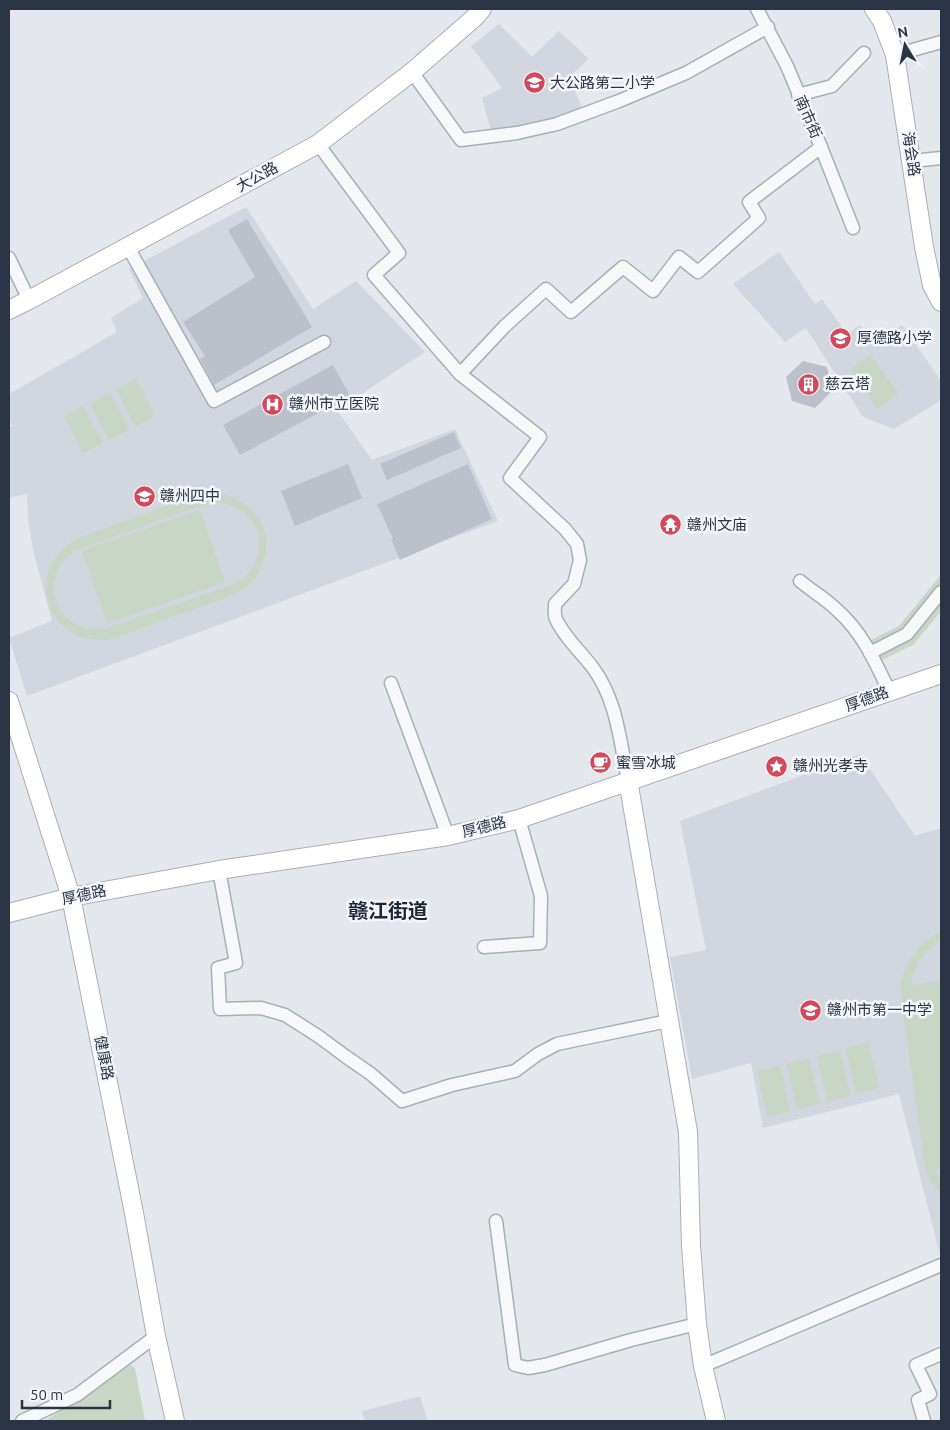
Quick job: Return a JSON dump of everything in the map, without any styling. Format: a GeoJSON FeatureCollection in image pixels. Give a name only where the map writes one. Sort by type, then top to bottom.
{"type":"FeatureCollection","features":[{"type":"Feature","properties":{"kind":"street","name":"大公路"},"geometry":{"type":"LineString","coordinates":[[9,310],[318,144],[412,72],[482,9]]}},
{"type":"Feature","properties":{"kind":"street","name":"南市街"},"geometry":{"type":"LineString","coordinates":[[757,9],[787,66],[853,228]]}},
{"type":"Feature","properties":{"kind":"street","name":"海会路"},"geometry":{"type":"LineString","coordinates":[[874,9],[882,21],[895,55],[928,266],[932,285],[941,302]]}},
{"type":"Feature","properties":{"kind":"street"},"geometry":{"type":"LineString","coordinates":[[412,72],[461,140],[517,133],[557,124],[644,91],[686,73],[768,27]]}},
{"type":"Feature","properties":{"kind":"street"},"geometry":{"type":"LineString","coordinates":[[895,55],[941,42]]}},
{"type":"Feature","properties":{"kind":"street"},"geometry":{"type":"LineString","coordinates":[[798,95],[832,86],[864,53]]}},
{"type":"Feature","properties":{"kind":"street"},"geometry":{"type":"LineString","coordinates":[[318,144],[399,252],[374,275],[460,374],[540,437],[510,478],[565,529],[577,544],[580,560],[578,573],[574,584],[555,604],[555,618],[594,670],[605,688],[612,705],[628,780],[688,1132],[691,1246],[697,1324],[716,1421]]}},
{"type":"Feature","properties":{"kind":"street"},"geometry":{"type":"LineString","coordinates":[[460,374],[505,326],[546,289],[571,312],[623,266],[653,291],[680,257],[698,272],[759,218],[749,202],[821,147]]}},
{"type":"Feature","properties":{"kind":"street"},"geometry":{"type":"LineString","coordinates":[[912,161],[941,158]]}},
{"type":"Feature","properties":{"kind":"street"},"geometry":{"type":"LineString","coordinates":[[128,247],[214,401],[324,342]]}},
{"type":"Feature","properties":{"kind":"street"},"geometry":{"type":"LineString","coordinates":[[9,258],[29,300]]}},
{"type":"Feature","properties":{"kind":"street"},"geometry":{"type":"LineString","coordinates":[[800,581],[837,610],[855,628],[889,691]]}},
{"type":"Feature","properties":{"kind":"street"},"geometry":{"type":"LineString","coordinates":[[870,653],[907,634],[941,592]]}},
{"type":"Feature","properties":{"kind":"street","name":"厚德路"},"geometry":{"type":"LineString","coordinates":[[9,913],[71,897],[219,870],[448,836],[519,819],[941,674]]}},
{"type":"Feature","properties":{"kind":"street"},"geometry":{"type":"LineString","coordinates":[[391,683],[448,836]]}},
{"type":"Feature","properties":{"kind":"street","name":"健康路"},"geometry":{"type":"LineString","coordinates":[[9,701],[71,897],[132,1203],[156,1336],[175,1421]]}},
{"type":"Feature","properties":{"kind":"street"},"geometry":{"type":"LineString","coordinates":[[484,947],[540,942],[541,896],[519,819]]}},
{"type":"Feature","properties":{"kind":"street"},"geometry":{"type":"LineString","coordinates":[[219,870],[236,963],[218,968],[220,1009],[261,1008],[285,1015],[371,1074],[402,1101],[452,1085],[515,1071],[538,1054],[557,1044],[668,1022]]}},
{"type":"Feature","properties":{"kind":"street"},"geometry":{"type":"LineString","coordinates":[[496,1221],[516,1365],[528,1368],[545,1365],[631,1340],[697,1324]]}},
{"type":"Feature","properties":{"kind":"street"},"geometry":{"type":"LineString","coordinates":[[704,1366],[941,1265]]}},
{"type":"Feature","properties":{"kind":"street"},"geometry":{"type":"LineString","coordinates":[[22,1421],[77,1395],[156,1336]]}},
{"type":"Feature","properties":{"kind":"street"},"geometry":{"type":"LineString","coordinates":[[924,1421],[918,1400],[930,1394],[916,1365],[941,1354]]}},
{"type":"Feature","properties":{"kind":"shaded area","name":"大公路第二小学"},"geometry":{"type":"Polygon","coordinates":[[[499,24],[532,57],[559,31],[589,59],[569,77],[583,110],[538,123],[491,131],[482,98],[502,88],[471,46],[499,24]]]}},
{"type":"Feature","properties":{"kind":"shaded area"},"geometry":{"type":"Polygon","coordinates":[[[246,207],[313,309],[356,281],[425,352],[337,410],[372,460],[455,429],[498,521],[27,696],[9,638],[52,621],[33,550],[28,519],[27,494],[9,498],[9,428],[12,426],[9,420],[9,394],[117,332],[111,318],[143,298],[129,269],[246,207]]]}},
{"type":"Feature","properties":{"kind":"shaded area","name":"厚德路小学"},"geometry":{"type":"Polygon","coordinates":[[[779,252],[815,304],[822,299],[847,334],[860,325],[874,344],[902,325],[941,381],[941,400],[894,429],[863,417],[806,328],[785,342],[733,284],[779,252]]]}},
{"type":"Feature","properties":{"kind":"shaded area","name":"赣州市第一中学"},"geometry":{"type":"Polygon","coordinates":[[[860,754],[915,836],[941,828],[941,1251],[939,1251],[899,1094],[763,1128],[751,1063],[692,1079],[670,957],[706,950],[680,821],[860,754]]]}},
{"type":"Feature","properties":{"kind":"shaded area"},"geometry":{"type":"Polygon","coordinates":[[[420,1396],[428,1421],[365,1421],[362,1411],[420,1396]]]}},
{"type":"Feature","properties":{"kind":"green space"},"geometry":{"type":"Polygon","coordinates":[[[871,355],[899,394],[877,409],[850,369],[871,355]]]}},
{"type":"Feature","properties":{"kind":"green space"},"geometry":{"type":"Polygon","coordinates":[[[136,379],[155,416],[135,427],[116,389],[136,379]]]}},
{"type":"Feature","properties":{"kind":"green space"},"geometry":{"type":"Polygon","coordinates":[[[110,393],[129,430],[109,440],[90,403],[110,393]]]}},
{"type":"Feature","properties":{"kind":"green space"},"geometry":{"type":"Polygon","coordinates":[[[83,406],[103,443],[83,453],[64,416],[83,406]]]}},
{"type":"Feature","properties":{"kind":"green space"},"geometry":{"type":"Polygon","coordinates":[[[213,493],[233,497],[249,507],[259,520],[265,535],[266,552],[261,569],[250,583],[233,595],[111,639],[89,639],[70,632],[57,619],[48,604],[46,586],[50,568],[61,551],[79,538],[195,496],[213,493]],[[216,502],[200,506],[74,551],[62,563],[55,577],[54,591],[57,604],[64,615],[76,624],[90,628],[107,628],[229,586],[244,577],[254,566],[259,552],[259,539],[254,526],[246,515],[233,506],[216,502]]]}},
{"type":"Feature","properties":{"kind":"green space"},"geometry":{"type":"Polygon","coordinates":[[[200,510],[225,582],[107,623],[82,551],[200,510]]]}},
{"type":"Feature","properties":{"kind":"green space"},"geometry":{"type":"Polygon","coordinates":[[[941,575],[941,611],[913,645],[876,663],[865,643],[899,626],[941,575]]]}},
{"type":"Feature","properties":{"kind":"green space"},"geometry":{"type":"Polygon","coordinates":[[[941,931],[941,940],[925,953],[917,965],[911,985],[941,981],[941,1168],[935,1170],[941,1181],[941,1196],[925,1169],[900,987],[905,969],[919,947],[941,931]]]}},
{"type":"Feature","properties":{"kind":"green space"},"geometry":{"type":"Polygon","coordinates":[[[869,1043],[879,1088],[856,1093],[846,1048],[869,1043]]]}},
{"type":"Feature","properties":{"kind":"green space"},"geometry":{"type":"Polygon","coordinates":[[[840,1051],[850,1096],[827,1101],[817,1056],[840,1051]]]}},
{"type":"Feature","properties":{"kind":"green space"},"geometry":{"type":"Polygon","coordinates":[[[809,1058],[820,1104],[797,1109],[786,1063],[809,1058]]]}},
{"type":"Feature","properties":{"kind":"green space"},"geometry":{"type":"Polygon","coordinates":[[[780,1066],[790,1111],[767,1117],[757,1071],[780,1066]]]}},
{"type":"Feature","properties":{"kind":"green space"},"geometry":{"type":"Polygon","coordinates":[[[131,1365],[135,1368],[145,1421],[45,1421],[131,1365]]]}},
{"type":"Feature","properties":{"kind":"building"},"geometry":{"type":"Polygon","coordinates":[[[247,219],[312,327],[214,385],[200,359],[205,356],[183,322],[255,277],[228,230],[247,219]]]}},
{"type":"Feature","properties":{"kind":"building","name":"慈云塔"},"geometry":{"type":"Polygon","coordinates":[[[803,361],[827,367],[832,391],[815,408],[792,401],[786,377],[803,361]]]}},
{"type":"Feature","properties":{"kind":"building"},"geometry":{"type":"Polygon","coordinates":[[[333,365],[350,396],[240,455],[223,425],[333,365]]]}},
{"type":"Feature","properties":{"kind":"building"},"geometry":{"type":"Polygon","coordinates":[[[454,432],[461,448],[387,480],[380,464],[454,432]]]}},
{"type":"Feature","properties":{"kind":"building"},"geometry":{"type":"Polygon","coordinates":[[[348,464],[362,498],[295,526],[281,491],[348,464]]]}},
{"type":"Feature","properties":{"kind":"building"},"geometry":{"type":"Polygon","coordinates":[[[468,464],[492,519],[400,560],[391,539],[393,539],[377,504],[468,464]]]}},
{"type":"Feature","properties":{"kind":"place","name":"大公路第二小学"},"geometry":{"type":"Point","coordinates":[534,83]}},
{"type":"Feature","properties":{"kind":"place","name":"厚德路小学"},"geometry":{"type":"Point","coordinates":[841,338]}},
{"type":"Feature","properties":{"kind":"place","name":"慈云塔"},"geometry":{"type":"Point","coordinates":[809,384]}},
{"type":"Feature","properties":{"kind":"place","name":"赣州市立医院"},"geometry":{"type":"Point","coordinates":[273,404]}},
{"type":"Feature","properties":{"kind":"place","name":"赣州四中"},"geometry":{"type":"Point","coordinates":[144,496]}},
{"type":"Feature","properties":{"kind":"place","name":"赣州文庙"},"geometry":{"type":"Point","coordinates":[671,525]}},
{"type":"Feature","properties":{"kind":"place","name":"蜜雪冰城"},"geometry":{"type":"Point","coordinates":[600,763]}},
{"type":"Feature","properties":{"kind":"place","name":"赣州光孝寺"},"geometry":{"type":"Point","coordinates":[777,766]}},
{"type":"Feature","properties":{"kind":"place","name":"赣州市第一中学"},"geometry":{"type":"Point","coordinates":[811,1010]}},
{"type":"Feature","properties":{"kind":"district","name":"赣江街道"},"geometry":{"type":"Point","coordinates":[388,911]}}]}
